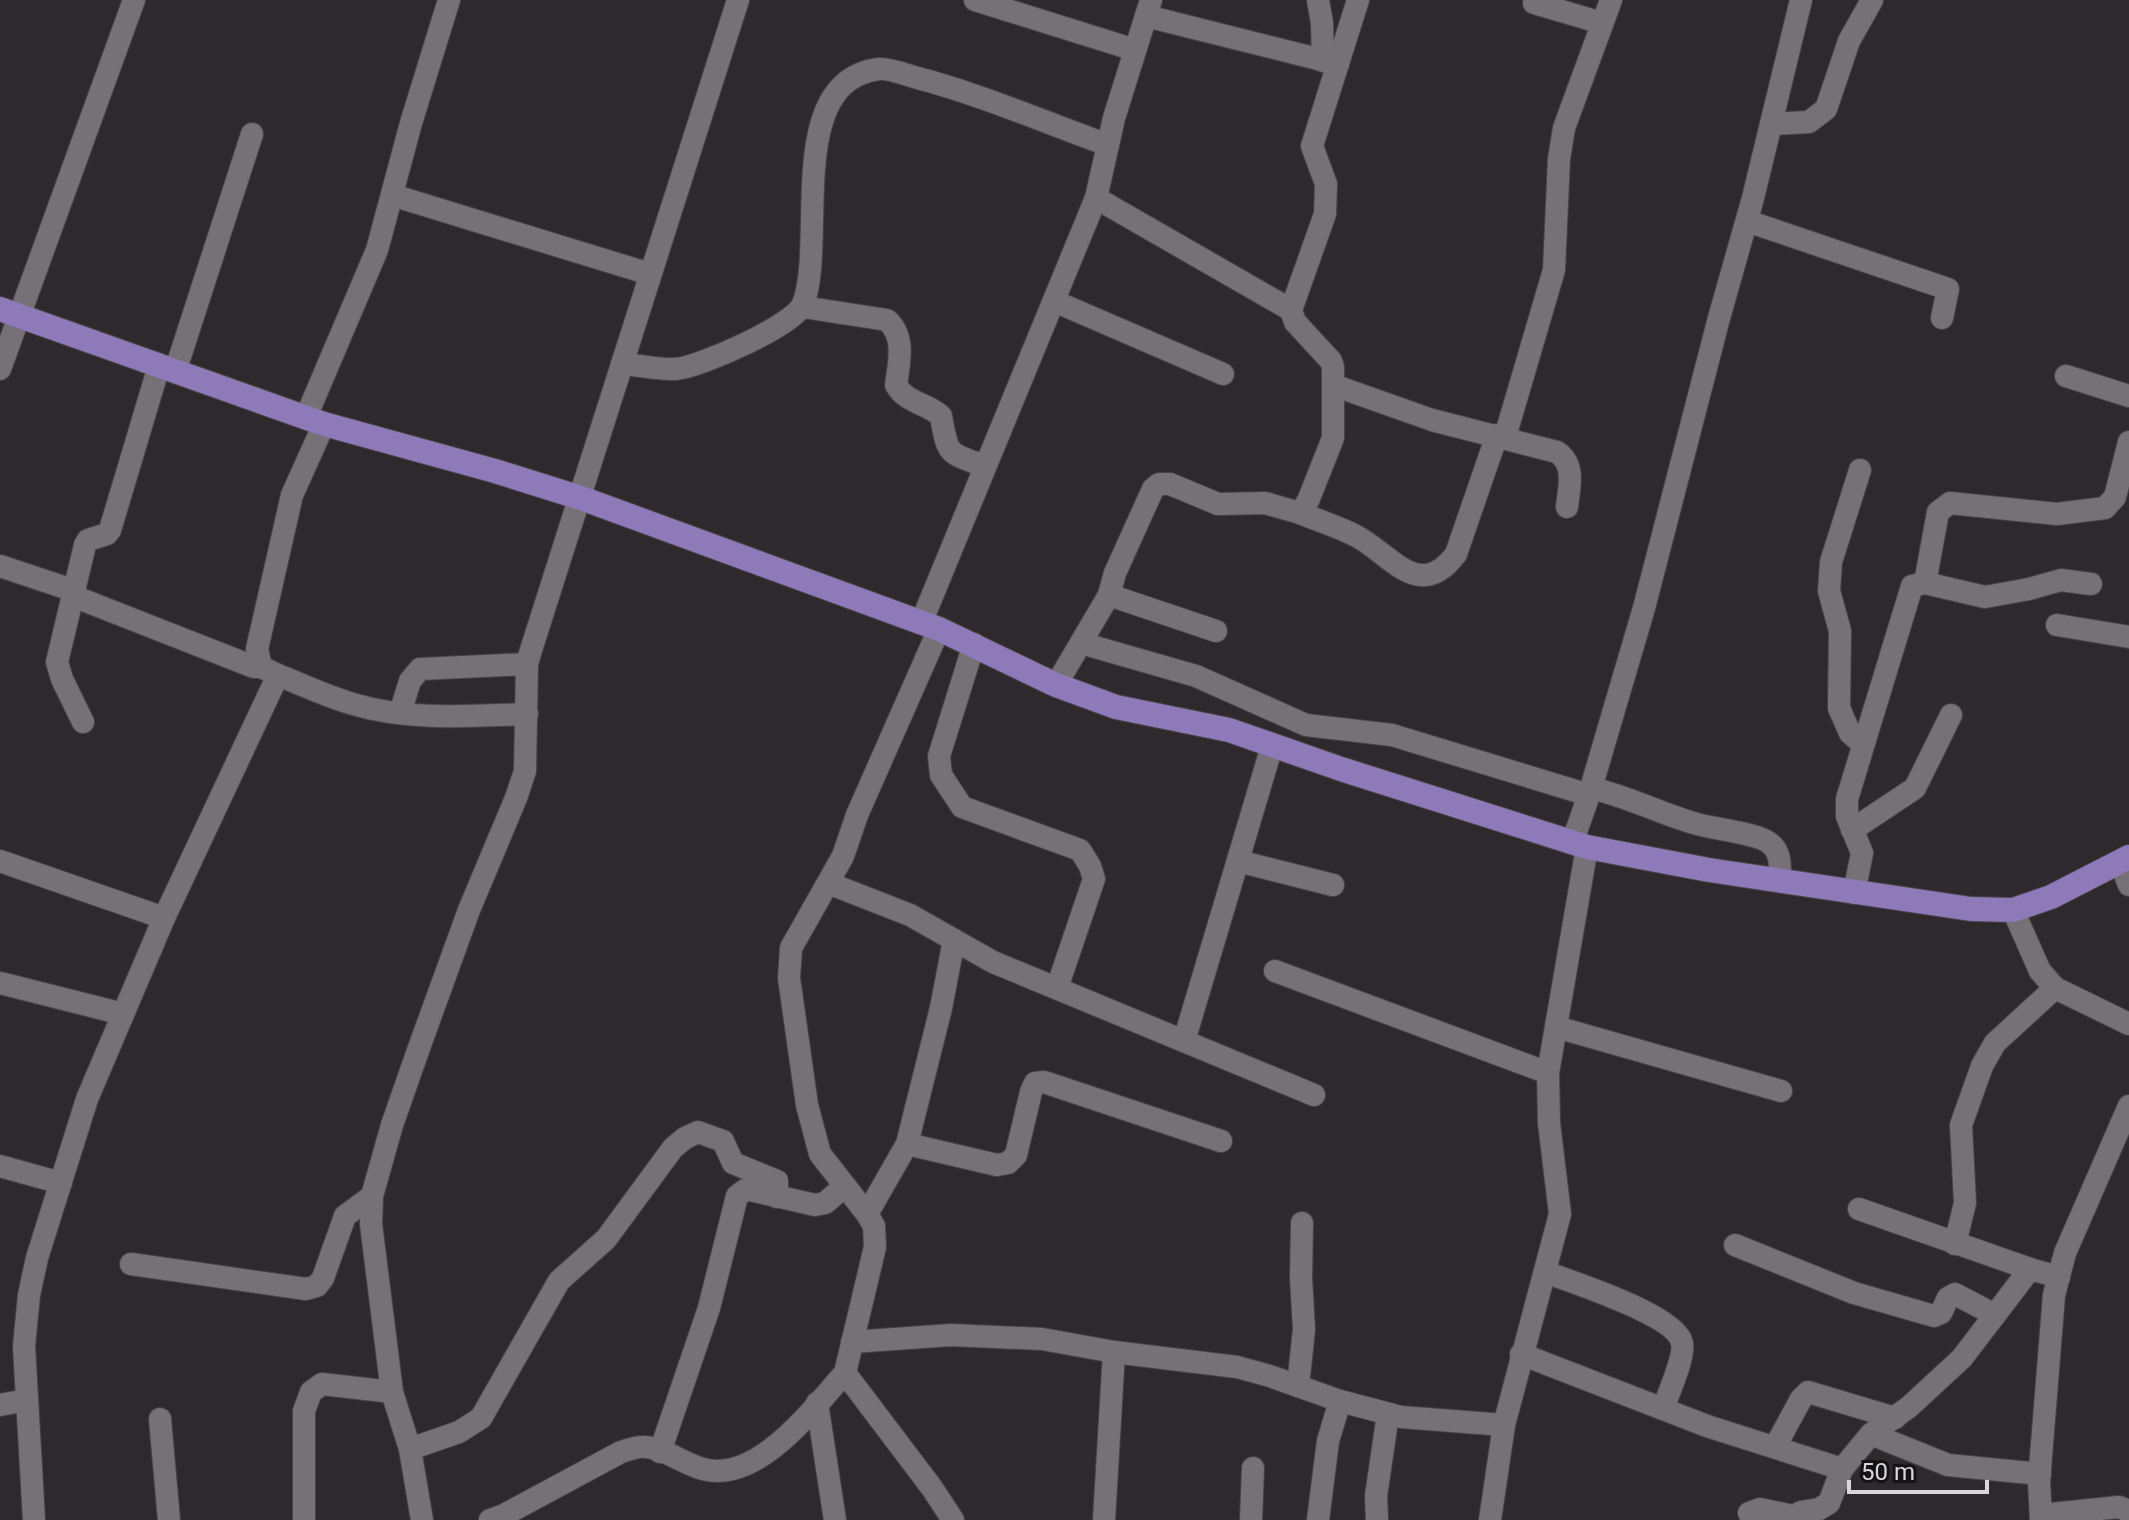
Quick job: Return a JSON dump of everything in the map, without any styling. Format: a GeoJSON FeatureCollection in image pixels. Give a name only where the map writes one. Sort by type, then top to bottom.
{"type":"FeatureCollection","features":[{"type":"Feature","properties":{"kind":"main road"},"geometry":{"type":"LineString","coordinates":[[10,312],[315,421],[581,498],[930,626],[1056,685],[1116,707],[1200,723],[1580,845],[1780,881],[1971,909],[2013,910],[2051,897],[2125,860]]}},
{"type":"Feature","properties":{"kind":"street"},"geometry":{"type":"LineString","coordinates":[[0,369],[10,312],[134,0]]}},
{"type":"Feature","properties":{"kind":"street"},"geometry":{"type":"LineString","coordinates":[[269,671],[257,649],[292,495],[315,421],[377,250],[449,0]]}},
{"type":"Feature","properties":{"kind":"street"},"geometry":{"type":"LineString","coordinates":[[422,1520],[410,1449],[392,1392],[371,1224],[372,1196],[392,1125],[469,910],[525,771],[527,664],[738,0]]}},
{"type":"Feature","properties":{"kind":"street"},"geometry":{"type":"LineString","coordinates":[[975,0],[1135,50]]}},
{"type":"Feature","properties":{"kind":"street"},"geometry":{"type":"LineString","coordinates":[[1318,0],[1330,62]]}},
{"type":"Feature","properties":{"kind":"street"},"geometry":{"type":"LineString","coordinates":[[1300,513],[1308,501],[1333,438],[1333,385],[1331,361],[1295,322],[1291,310],[1325,214],[1326,184],[1312,146],[1330,62],[1358,0]]}},
{"type":"Feature","properties":{"kind":"street"},"geometry":{"type":"LineString","coordinates":[[1056,685],[1109,595],[1115,573],[1148,496],[1159,484],[1170,484],[1218,504],[1265,503],[1300,513],[1358,537],[1391,563],[1414,575],[1445,568],[1456,554],[1501,436],[1554,270],[1559,159],[1564,128],[1611,0]]}},
{"type":"Feature","properties":{"kind":"street"},"geometry":{"type":"LineString","coordinates":[[1490,1520],[1504,1425],[1560,1214],[1549,1123],[1548,1073],[1590,792],[1644,608],[1747,221],[1801,0]]}},
{"type":"Feature","properties":{"kind":"street"},"geometry":{"type":"LineString","coordinates":[[1771,124],[1809,122],[1826,109],[1849,41],[1872,0]]}},
{"type":"Feature","properties":{"kind":"street"},"geometry":{"type":"LineString","coordinates":[[1534,3],[1602,23]]}},
{"type":"Feature","properties":{"kind":"street"},"geometry":{"type":"LineString","coordinates":[[490,1520],[621,1452],[646,1447],[706,1470],[729,1469],[778,1446],[845,1373],[875,1247],[874,1226],[820,1154],[807,1105],[789,978],[791,948],[843,856],[930,626],[984,466],[1096,198],[1108,145],[1148,8],[1330,62]]}},
{"type":"Feature","properties":{"kind":"street"},"geometry":{"type":"LineString","coordinates":[[622,364],[676,369],[699,364],[792,319],[803,307],[813,243],[812,177],[817,135],[834,98],[848,80],[880,68],[937,83],[1108,145]]}},
{"type":"Feature","properties":{"kind":"street"},"geometry":{"type":"LineString","coordinates":[[83,722],[57,662],[85,545],[88,540],[107,534],[110,530],[252,134]]}},
{"type":"Feature","properties":{"kind":"street"},"geometry":{"type":"LineString","coordinates":[[392,195],[650,274]]}},
{"type":"Feature","properties":{"kind":"street"},"geometry":{"type":"LineString","coordinates":[[1096,198],[1291,310]]}},
{"type":"Feature","properties":{"kind":"street"},"geometry":{"type":"LineString","coordinates":[[1747,221],[1948,289],[1942,318]]}},
{"type":"Feature","properties":{"kind":"street"},"geometry":{"type":"LineString","coordinates":[[1054,301],[1223,374]]}},
{"type":"Feature","properties":{"kind":"street"},"geometry":{"type":"LineString","coordinates":[[803,307],[887,320],[893,326],[901,347],[896,385],[899,390],[904,397],[927,406],[941,416],[947,446],[952,454],[984,466]]}},
{"type":"Feature","properties":{"kind":"street"},"geometry":{"type":"LineString","coordinates":[[2066,376],[2129,396]]}},
{"type":"Feature","properties":{"kind":"street"},"geometry":{"type":"LineString","coordinates":[[1333,385],[1432,420],[1557,452],[1571,469],[1567,507]]}},
{"type":"Feature","properties":{"kind":"street"},"geometry":{"type":"LineString","coordinates":[[1925,583],[1938,512],[1950,503],[2057,514],[2105,508],[2115,497],[2129,442]]}},
{"type":"Feature","properties":{"kind":"street"},"geometry":{"type":"LineString","coordinates":[[1860,470],[1831,562],[1829,591],[1840,631],[1839,708],[1850,733],[1863,744]]}},
{"type":"Feature","properties":{"kind":"street"},"geometry":{"type":"LineString","coordinates":[[0,566],[353,704],[400,713],[448,716],[527,714]]}},
{"type":"Feature","properties":{"kind":"street"},"geometry":{"type":"LineString","coordinates":[[1854,893],[1862,853],[1847,816],[1847,799],[1912,586],[1925,583],[1985,597],[2061,580],[2091,584]]}},
{"type":"Feature","properties":{"kind":"street"},"geometry":{"type":"LineString","coordinates":[[1109,595],[1216,631]]}},
{"type":"Feature","properties":{"kind":"street"},"geometry":{"type":"LineString","coordinates":[[2057,625],[2129,637]]}},
{"type":"Feature","properties":{"kind":"street"},"geometry":{"type":"LineString","coordinates":[[1081,643],[1196,676],[1306,725],[1392,735],[1590,792],[1610,792],[1640,806],[1767,841],[1780,860],[1780,881]]}},
{"type":"Feature","properties":{"kind":"street"},"geometry":{"type":"LineString","coordinates":[[974,644],[939,756],[941,775],[962,807],[1080,850],[1090,866],[1094,879],[1057,988]]}},
{"type":"Feature","properties":{"kind":"street"},"geometry":{"type":"LineString","coordinates":[[400,713],[410,681],[420,669],[430,666],[527,664]]}},
{"type":"Feature","properties":{"kind":"street"},"geometry":{"type":"LineString","coordinates":[[34,1520],[24,1346],[29,1295],[37,1258],[87,1099],[269,671]]}},
{"type":"Feature","properties":{"kind":"street"},"geometry":{"type":"LineString","coordinates":[[1852,830],[1915,788],[1951,715]]}},
{"type":"Feature","properties":{"kind":"street"},"geometry":{"type":"LineString","coordinates":[[1184,1041],[1272,746]]}},
{"type":"Feature","properties":{"kind":"street"},"geometry":{"type":"LineString","coordinates":[[2125,860],[2129,885]]}},
{"type":"Feature","properties":{"kind":"street"},"geometry":{"type":"LineString","coordinates":[[0,861],[164,918]]}},
{"type":"Feature","properties":{"kind":"street"},"geometry":{"type":"LineString","coordinates":[[1238,861],[1333,885]]}},
{"type":"Feature","properties":{"kind":"street"},"geometry":{"type":"LineString","coordinates":[[828,883],[910,915],[993,962],[1314,1095]]}},
{"type":"Feature","properties":{"kind":"street"},"geometry":{"type":"LineString","coordinates":[[2013,910],[2040,971],[2055,988],[2128,1023]]}},
{"type":"Feature","properties":{"kind":"street"},"geometry":{"type":"LineString","coordinates":[[867,1214],[907,1144],[941,1008],[954,940]]}},
{"type":"Feature","properties":{"kind":"street"},"geometry":{"type":"LineString","coordinates":[[1275,971],[1548,1073]]}},
{"type":"Feature","properties":{"kind":"street"},"geometry":{"type":"LineString","coordinates":[[0,983],[123,1014]]}},
{"type":"Feature","properties":{"kind":"street"},"geometry":{"type":"LineString","coordinates":[[1955,1244],[1965,1203],[1961,1125],[1982,1066],[1995,1043],[2055,988]]}},
{"type":"Feature","properties":{"kind":"street"},"geometry":{"type":"LineString","coordinates":[[1556,1027],[1781,1091]]}},
{"type":"Feature","properties":{"kind":"street"},"geometry":{"type":"LineString","coordinates":[[907,1144],[997,1165],[1008,1163],[1016,1155],[1031,1092],[1035,1083],[1044,1082],[1221,1141]]}},
{"type":"Feature","properties":{"kind":"street"},"geometry":{"type":"LineString","coordinates":[[2129,1106],[2065,1253],[2054,1295],[2040,1474],[2041,1517],[2119,1507],[2129,1511]]}},
{"type":"Feature","properties":{"kind":"street"},"geometry":{"type":"LineString","coordinates":[[410,1449],[459,1432],[481,1418],[559,1281],[606,1239],[673,1148],[685,1138],[698,1132],[723,1141],[733,1163],[777,1181],[777,1197]]}},
{"type":"Feature","properties":{"kind":"street"},"geometry":{"type":"LineString","coordinates":[[0,1166],[61,1183]]}},
{"type":"Feature","properties":{"kind":"street"},"geometry":{"type":"LineString","coordinates":[[660,1452],[709,1308],[737,1196],[750,1190],[815,1205],[825,1203],[845,1186]]}},
{"type":"Feature","properties":{"kind":"street"},"geometry":{"type":"LineString","coordinates":[[131,1264],[306,1289],[317,1286],[323,1278],[345,1216],[372,1196]]}},
{"type":"Feature","properties":{"kind":"street"},"geometry":{"type":"LineString","coordinates":[[1859,1209],[2059,1277]]}},
{"type":"Feature","properties":{"kind":"street"},"geometry":{"type":"LineString","coordinates":[[1298,1386],[1304,1329],[1302,1223]]}},
{"type":"Feature","properties":{"kind":"street"},"geometry":{"type":"LineString","coordinates":[[1735,1245],[1854,1293],[1934,1316],[1941,1313],[1948,1298],[1955,1294],[1995,1315]]}},
{"type":"Feature","properties":{"kind":"street"},"geometry":{"type":"LineString","coordinates":[[1749,1513],[1760,1509],[1792,1518],[1829,1503],[1842,1469],[1871,1434],[1895,1418],[1962,1358],[2030,1269]]}},
{"type":"Feature","properties":{"kind":"street"},"geometry":{"type":"LineString","coordinates":[[1545,1272],[1636,1306],[1677,1333],[1683,1348],[1663,1409]]}},
{"type":"Feature","properties":{"kind":"street"},"geometry":{"type":"LineString","coordinates":[[852,1342],[951,1335],[1042,1339],[1114,1352],[1237,1367],[1388,1414],[1504,1425]]}},
{"type":"Feature","properties":{"kind":"street"},"geometry":{"type":"LineString","coordinates":[[1104,1520],[1114,1352]]}},
{"type":"Feature","properties":{"kind":"street"},"geometry":{"type":"LineString","coordinates":[[1521,1354],[1707,1426],[1842,1469]]}},
{"type":"Feature","properties":{"kind":"street"},"geometry":{"type":"LineString","coordinates":[[845,1373],[953,1520]]}},
{"type":"Feature","properties":{"kind":"street"},"geometry":{"type":"LineString","coordinates":[[304,1520],[304,1411],[311,1392],[322,1384],[392,1392]]}},
{"type":"Feature","properties":{"kind":"street"},"geometry":{"type":"LineString","coordinates":[[1775,1447],[1801,1399],[1808,1392],[1895,1418]]}},
{"type":"Feature","properties":{"kind":"street"},"geometry":{"type":"LineString","coordinates":[[0,1405],[27,1400]]}},
{"type":"Feature","properties":{"kind":"street"},"geometry":{"type":"LineString","coordinates":[[1318,1520],[1325,1453],[1340,1401]]}},
{"type":"Feature","properties":{"kind":"street"},"geometry":{"type":"LineString","coordinates":[[817,1403],[835,1520]]}},
{"type":"Feature","properties":{"kind":"street"},"geometry":{"type":"LineString","coordinates":[[1377,1520],[1376,1496],[1388,1414]]}},
{"type":"Feature","properties":{"kind":"street"},"geometry":{"type":"LineString","coordinates":[[160,1419],[169,1520]]}},
{"type":"Feature","properties":{"kind":"street"},"geometry":{"type":"LineString","coordinates":[[1871,1434],[1948,1465],[2040,1474]]}},
{"type":"Feature","properties":{"kind":"street"},"geometry":{"type":"LineString","coordinates":[[1251,1520],[1253,1468]]}}]}
